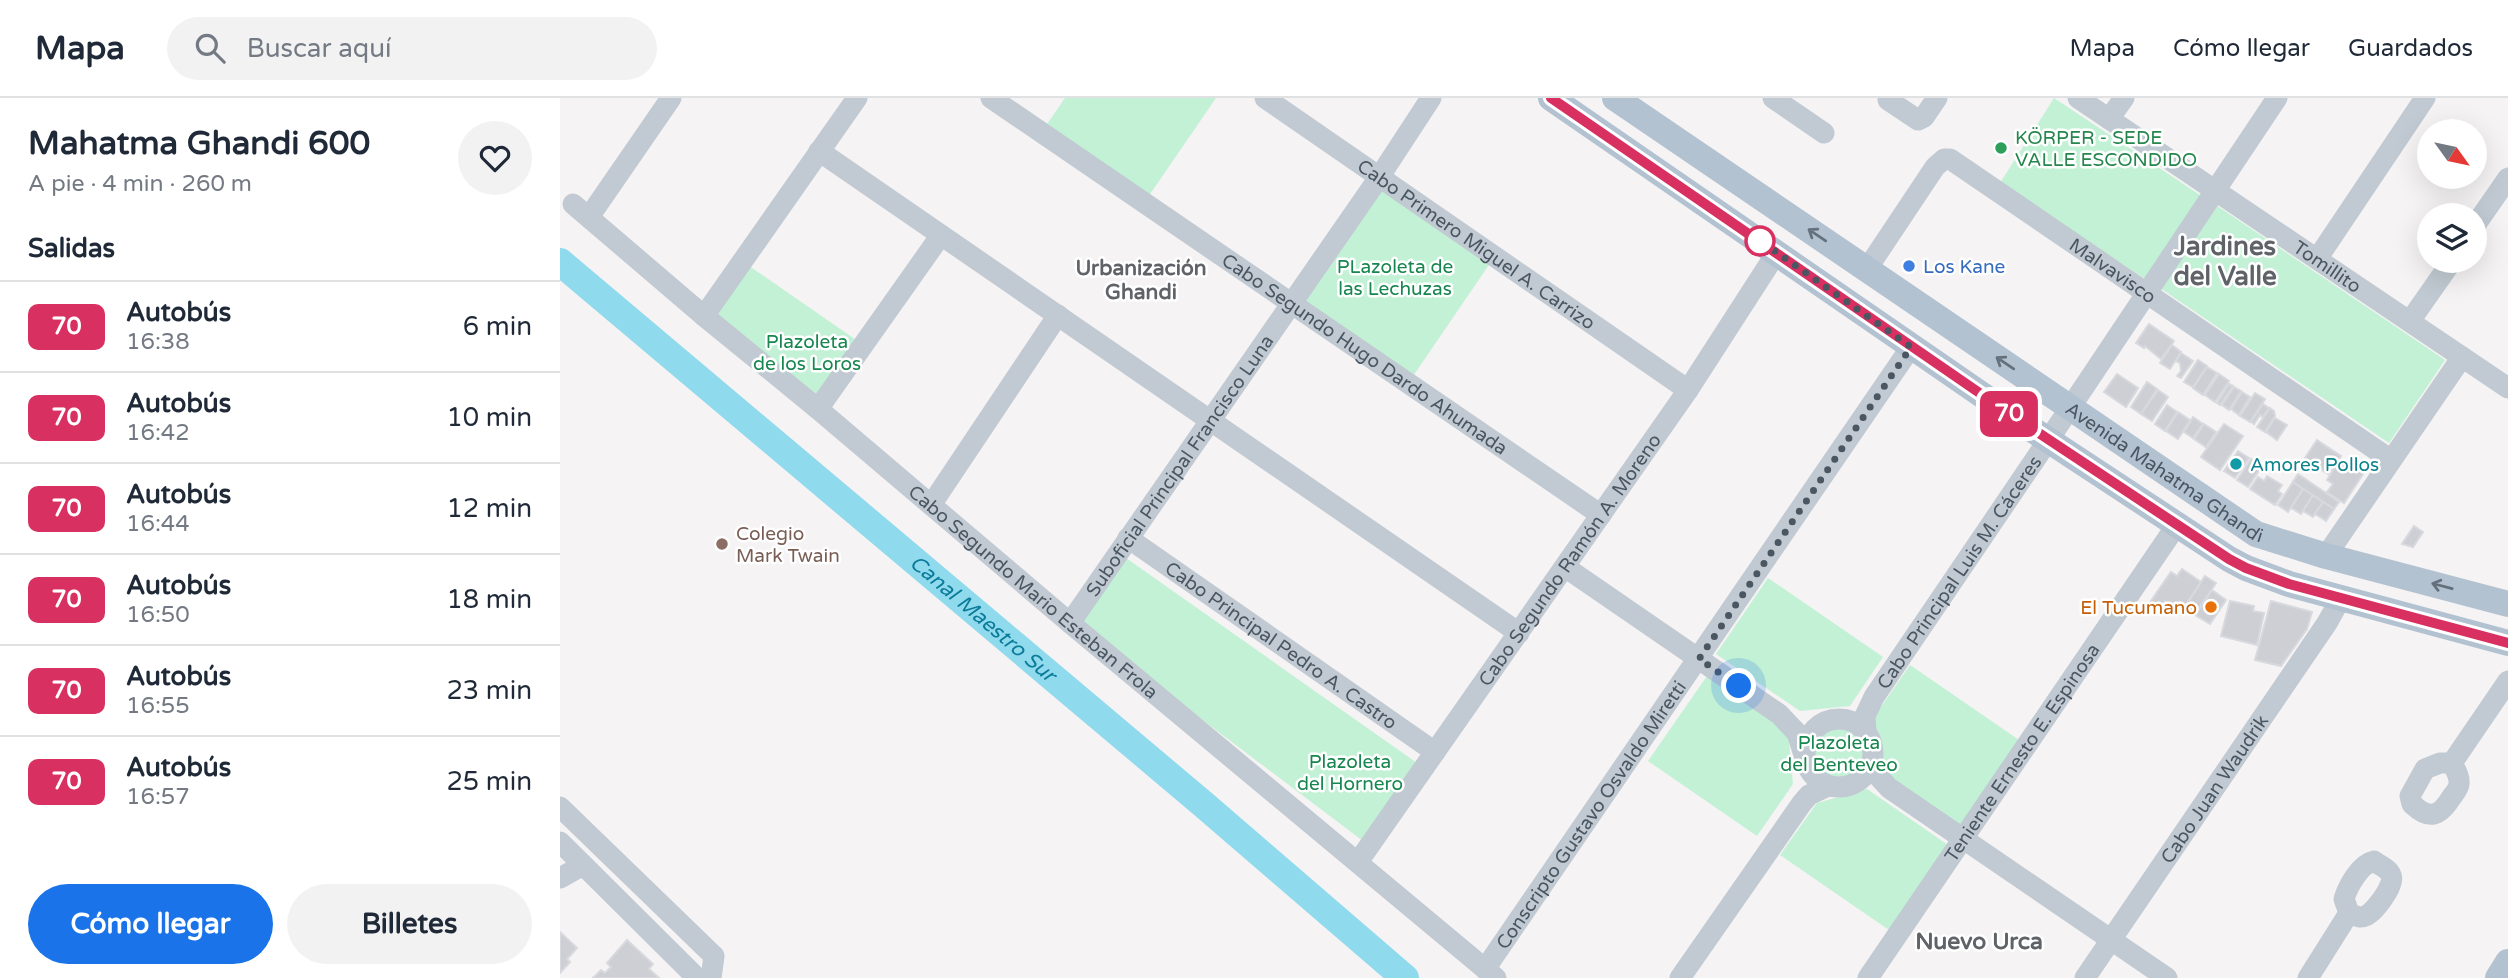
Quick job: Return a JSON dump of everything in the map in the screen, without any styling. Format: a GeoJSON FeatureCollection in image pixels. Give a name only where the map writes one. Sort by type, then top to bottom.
{"type":"FeatureCollection","features":[{"type":"Feature","properties":{"kind":"main road","name":"Avenida Mahatma Ghandi"},"geometry":{"type":"LineString","coordinates":[[1551,98],[1911,347],[2176,526],[2246,568],[2289,584],[2508,643]]}},
{"type":"Feature","properties":{"kind":"main road","name":"Avenida Mahatma Ghandi"},"geometry":{"type":"LineString","coordinates":[[1615,98],[2256,534],[2326,556],[2507,602]]}},
{"type":"Feature","properties":{"kind":"main road"},"geometry":{"type":"LineString","coordinates":[[2498,978],[2508,962]]}},
{"type":"Feature","properties":{"kind":"street","name":"Cabo Segundo Mario Esteban Frola"},"geometry":{"type":"LineString","coordinates":[[671,98],[581,211],[1490,973]]}},
{"type":"Feature","properties":{"kind":"street"},"geometry":{"type":"LineString","coordinates":[[704,316],[857,98]]}},
{"type":"Feature","properties":{"kind":"street","name":"Cabo Segundo Hugo Dardo Ahumada"},"geometry":{"type":"LineString","coordinates":[[991,98],[1601,514]]}},
{"type":"Feature","properties":{"kind":"street","name":"Cabo Primero Miguel A. Carrizo"},"geometry":{"type":"LineString","coordinates":[[1265,98],[1688,390]]}},
{"type":"Feature","properties":{"kind":"street","name":"Suboficial Principal Francisco Luna"},"geometry":{"type":"LineString","coordinates":[[1070,623],[1380,176],[1431,98]]}},
{"type":"Feature","properties":{"kind":"street"},"geometry":{"type":"LineString","coordinates":[[1773,98],[1824,133]]}},
{"type":"Feature","properties":{"kind":"street"},"geometry":{"type":"LineString","coordinates":[[1888,100],[1918,120],[1924,117],[1937,98]]}},
{"type":"Feature","properties":{"kind":"street","name":"Tomillito"},"geometry":{"type":"LineString","coordinates":[[2078,98],[2462,357],[2505,381]]}},
{"type":"Feature","properties":{"kind":"street"},"geometry":{"type":"LineString","coordinates":[[2109,120],[2124,98]]}},
{"type":"Feature","properties":{"kind":"street","name":"Cabo Principal Luis M. Cáceres"},"geometry":{"type":"LineString","coordinates":[[1866,733],[1866,716],[1874,697],[2277,98]]}},
{"type":"Feature","properties":{"kind":"street"},"geometry":{"type":"LineString","coordinates":[[2317,259],[2425,98]]}},
{"type":"Feature","properties":{"kind":"street"},"geometry":{"type":"LineString","coordinates":[[819,151],[1519,633]]}},
{"type":"Feature","properties":{"kind":"street","name":"Malvavisco"},"geometry":{"type":"LineString","coordinates":[[1867,269],[1935,167],[1944,159],[1950,159],[2391,460]]}},
{"type":"Feature","properties":{"kind":"street"},"geometry":{"type":"LineString","coordinates":[[2487,208],[2508,178]]}},
{"type":"Feature","properties":{"kind":"street"},"geometry":{"type":"LineString","coordinates":[[818,409],[941,235]]}},
{"type":"Feature","properties":{"kind":"street","name":"Cabo Segundo Ramón A. Moreno"},"geometry":{"type":"LineString","coordinates":[[1358,862],[1688,390],[1777,253]]}},
{"type":"Feature","properties":{"kind":"street"},"geometry":{"type":"LineString","coordinates":[[2410,321],[2444,273]]}},
{"type":"Feature","properties":{"kind":"street"},"geometry":{"type":"LineString","coordinates":[[931,505],[1058,315]]}},
{"type":"Feature","properties":{"kind":"street","name":"Conscripto Gustavo Osvaldo Miretti"},"geometry":{"type":"LineString","coordinates":[[1490,973],[1911,347]]}},
{"type":"Feature","properties":{"kind":"street"},"geometry":{"type":"LineString","coordinates":[[2326,556],[2462,357]]}},
{"type":"Feature","properties":{"kind":"street","name":"Teniente Ernesto E. Espinosa"},"geometry":{"type":"LineString","coordinates":[[1868,978],[2176,526]]}},
{"type":"Feature","properties":{"kind":"street","name":"Cabo Principal Pedro A. Castro"},"geometry":{"type":"LineString","coordinates":[[1128,538],[1435,752]]}},
{"type":"Feature","properties":{"kind":"street"},"geometry":{"type":"LineString","coordinates":[[1565,567],[1779,714],[1797,733],[1814,777],[1828,786]]}},
{"type":"Feature","properties":{"kind":"street","name":"Cabo Juan Waudrik"},"geometry":{"type":"LineString","coordinates":[[2085,978],[2327,623],[2341,598]]}},
{"type":"Feature","properties":{"kind":"street"},"geometry":{"type":"LineString","coordinates":[[2452,763],[2508,681]]}},
{"type":"Feature","properties":{"kind":"street","name":"Cabo Principal Luis M. Cáceres"},"geometry":{"type":"LineString","coordinates":[[1833,720],[1858,711],[1874,697]]}},
{"type":"Feature","properties":{"kind":"street"},"geometry":{"type":"LineString","coordinates":[[1779,714],[1804,723],[1833,720],[1855,723],[1866,733],[1878,776],[1889,788],[2166,978]]}},
{"type":"Feature","properties":{"kind":"street"},"geometry":{"type":"LineString","coordinates":[[1802,803],[1807,785],[1805,759],[1810,735],[1833,720]]}},
{"type":"Feature","properties":{"kind":"street"},"geometry":{"type":"LineString","coordinates":[[1680,978],[1809,795],[1828,786],[1844,787],[1854,783],[1865,774],[1872,761]]}},
{"type":"Feature","properties":{"kind":"street"},"geometry":{"type":"LineString","coordinates":[[1854,783],[1877,783],[1889,788]]}},
{"type":"Feature","properties":{"kind":"street"},"geometry":{"type":"LineString","coordinates":[[560,807],[714,956],[711,978]]}},
{"type":"Feature","properties":{"kind":"street"},"geometry":{"type":"LineString","coordinates":[[560,842],[696,978]]}},
{"type":"Feature","properties":{"kind":"street"},"geometry":{"type":"LineString","coordinates":[[560,878],[583,864]]}},
{"type":"Feature","properties":{"kind":"street"},"geometry":{"type":"LineString","coordinates":[[2308,978],[2349,913]]}},
{"type":"Feature","properties":{"kind":"green space"},"geometry":{"type":"Polygon","coordinates":[[[1065,98],[1216,98],[1146,200],[1043,130],[1065,98]]]}},
{"type":"Feature","properties":{"kind":"green space"},"geometry":{"type":"Polygon","coordinates":[[[2054,98],[2200,195],[2145,279],[2000,183],[2054,98]]]}},
{"type":"Feature","properties":{"kind":"green space","name":"PLazoleta de las Lechuzas"},"geometry":{"type":"Polygon","coordinates":[[[1380,176],[1495,256],[1409,382],[1291,302],[1380,176]]]}},
{"type":"Feature","properties":{"kind":"green space"},"geometry":{"type":"Polygon","coordinates":[[[2216,205],[2445,360],[2389,443],[2160,288],[2216,205]]]}},
{"type":"Feature","properties":{"kind":"green space","name":"Plazoleta de los Loros"},"geometry":{"type":"Polygon","coordinates":[[[742,261],[862,344],[818,409],[704,316],[742,261]]]}},
{"type":"Feature","properties":{"kind":"green space","name":"Plazoleta del Hornero"},"geometry":{"type":"Polygon","coordinates":[[[1126,558],[1417,763],[1363,841],[1078,626],[1126,558]]]}},
{"type":"Feature","properties":{"kind":"green space"},"geometry":{"type":"Polygon","coordinates":[[[1768,578],[1883,657],[1850,706],[1800,711],[1716,654],[1768,578]]]}},
{"type":"Feature","properties":{"kind":"green space"},"geometry":{"type":"Polygon","coordinates":[[[1910,665],[2019,740],[1960,825],[1880,770],[1874,717],[1910,665]]]}},
{"type":"Feature","properties":{"kind":"green space"},"geometry":{"type":"Polygon","coordinates":[[[1707,676],[1788,731],[1793,784],[1757,836],[1648,761],[1707,676]]]}},
{"type":"Feature","properties":{"kind":"green space","name":"Plazoleta del Benteveo"},"geometry":{"type":"Polygon","coordinates":[[[1839,720],[1852,723],[1862,730],[1869,740],[1872,753],[1869,766],[1862,776],[1852,783],[1839,786],[1826,783],[1816,776],[1809,766],[1806,753],[1809,740],[1816,730],[1826,723],[1839,720]]]}},
{"type":"Feature","properties":{"kind":"green space"},"geometry":{"type":"Polygon","coordinates":[[[1867,789],[1948,845],[1889,930],[1780,855],[1817,803],[1867,789]]]}},
{"type":"Feature","properties":{"kind":"building"},"geometry":{"type":"Polygon","coordinates":[[[2149,324],[2174,341],[2161,359],[2145,346],[2144,348],[2136,343],[2149,324]]]}},
{"type":"Feature","properties":{"kind":"building"},"geometry":{"type":"Polygon","coordinates":[[[2172,345],[2181,352],[2170,369],[2160,363],[2172,345]]]}},
{"type":"Feature","properties":{"kind":"building"},"geometry":{"type":"Polygon","coordinates":[[[2181,353],[2193,361],[2181,378],[2177,376],[2181,371],[2180,363],[2176,361],[2181,353]]]}},
{"type":"Feature","properties":{"kind":"building"},"geometry":{"type":"Polygon","coordinates":[[[2198,360],[2207,366],[2193,387],[2184,382],[2198,360]]]}},
{"type":"Feature","properties":{"kind":"building"},"geometry":{"type":"Polygon","coordinates":[[[2207,367],[2217,373],[2203,395],[2193,388],[2207,367]]]}},
{"type":"Feature","properties":{"kind":"building"},"geometry":{"type":"Polygon","coordinates":[[[2117,374],[2138,388],[2126,407],[2104,392],[2117,374]]]}},
{"type":"Feature","properties":{"kind":"building"},"geometry":{"type":"Polygon","coordinates":[[[2219,374],[2229,381],[2215,402],[2205,395],[2219,374]]]}},
{"type":"Feature","properties":{"kind":"building"},"geometry":{"type":"Polygon","coordinates":[[[2147,382],[2157,389],[2141,414],[2131,407],[2147,382]]]}},
{"type":"Feature","properties":{"kind":"building"},"geometry":{"type":"Polygon","coordinates":[[[2229,384],[2233,386],[2220,405],[2217,403],[2229,384]]]}},
{"type":"Feature","properties":{"kind":"building"},"geometry":{"type":"Polygon","coordinates":[[[2234,387],[2241,391],[2229,410],[2222,405],[2234,387]]]}},
{"type":"Feature","properties":{"kind":"building"},"geometry":{"type":"Polygon","coordinates":[[[2158,390],[2168,397],[2152,421],[2141,414],[2158,390]]]}},
{"type":"Feature","properties":{"kind":"building"},"geometry":{"type":"Polygon","coordinates":[[[2242,392],[2250,397],[2239,415],[2231,409],[2242,392]]]}},
{"type":"Feature","properties":{"kind":"building"},"geometry":{"type":"Polygon","coordinates":[[[2255,393],[2265,399],[2250,422],[2240,416],[2255,393]]]}},
{"type":"Feature","properties":{"kind":"building"},"geometry":{"type":"Polygon","coordinates":[[[2263,404],[2269,408],[2254,424],[2251,422],[2263,404]]]}},
{"type":"Feature","properties":{"kind":"building"},"geometry":{"type":"Polygon","coordinates":[[[2167,405],[2177,412],[2165,431],[2155,424],[2167,405]]]}},
{"type":"Feature","properties":{"kind":"building"},"geometry":{"type":"Polygon","coordinates":[[[2270,408],[2275,416],[2265,432],[2257,427],[2270,408]]]}},
{"type":"Feature","properties":{"kind":"building"},"geometry":{"type":"Polygon","coordinates":[[[2178,412],[2190,420],[2178,439],[2166,431],[2178,412]]]}},
{"type":"Feature","properties":{"kind":"building"},"geometry":{"type":"Polygon","coordinates":[[[2193,417],[2203,424],[2193,438],[2184,432],[2193,417]]]}},
{"type":"Feature","properties":{"kind":"building"},"geometry":{"type":"Polygon","coordinates":[[[2275,418],[2287,425],[2277,440],[2266,432],[2275,418]]]}},
{"type":"Feature","properties":{"kind":"building"},"geometry":{"type":"Polygon","coordinates":[[[2204,424],[2216,432],[2206,447],[2194,439],[2204,424]]]}},
{"type":"Feature","properties":{"kind":"building"},"geometry":{"type":"Polygon","coordinates":[[[2224,424],[2243,436],[2220,470],[2201,457],[2224,424]]]}},
{"type":"Feature","properties":{"kind":"building"},"geometry":{"type":"Polygon","coordinates":[[[2317,440],[2341,456],[2328,474],[2305,458],[2317,440]]]}},
{"type":"Feature","properties":{"kind":"building","name":"Amores Pollos"},"geometry":{"type":"Polygon","coordinates":[[[2238,451],[2249,458],[2235,478],[2224,471],[2238,451]]]}},
{"type":"Feature","properties":{"kind":"building"},"geometry":{"type":"Polygon","coordinates":[[[2251,459],[2262,466],[2248,487],[2237,480],[2251,459]]]}},
{"type":"Feature","properties":{"kind":"building"},"geometry":{"type":"Polygon","coordinates":[[[2340,459],[2363,474],[2344,503],[2327,492],[2333,484],[2327,480],[2340,459]]]}},
{"type":"Feature","properties":{"kind":"building"},"geometry":{"type":"Polygon","coordinates":[[[2298,474],[2339,502],[2334,509],[2293,482],[2298,474]]]}},
{"type":"Feature","properties":{"kind":"building"},"geometry":{"type":"Polygon","coordinates":[[[2267,476],[2282,485],[2278,491],[2282,494],[2275,505],[2250,489],[2258,477],[2264,481],[2267,476]]]}},
{"type":"Feature","properties":{"kind":"building"},"geometry":{"type":"Polygon","coordinates":[[[2293,482],[2303,489],[2288,512],[2278,505],[2293,482]]]}},
{"type":"Feature","properties":{"kind":"building"},"geometry":{"type":"Polygon","coordinates":[[[2303,489],[2313,495],[2301,514],[2291,508],[2303,489]]]}},
{"type":"Feature","properties":{"kind":"building"},"geometry":{"type":"Polygon","coordinates":[[[2313,495],[2323,502],[2313,517],[2303,511],[2313,495]]]}},
{"type":"Feature","properties":{"kind":"building"},"geometry":{"type":"Polygon","coordinates":[[[2323,502],[2334,509],[2326,521],[2315,514],[2323,502]]]}},
{"type":"Feature","properties":{"kind":"building"},"geometry":{"type":"Polygon","coordinates":[[[2414,526],[2423,532],[2413,547],[2402,544],[2414,526]]]}},
{"type":"Feature","properties":{"kind":"building"},"geometry":{"type":"Polygon","coordinates":[[[2182,569],[2201,582],[2185,606],[2179,602],[2175,608],[2165,601],[2155,615],[2146,608],[2171,572],[2177,576],[2182,569]]]}},
{"type":"Feature","properties":{"kind":"building"},"geometry":{"type":"Polygon","coordinates":[[[2205,576],[2216,583],[2195,614],[2185,607],[2205,576]]]}},
{"type":"Feature","properties":{"kind":"building","name":"El Tucumano"},"geometry":{"type":"Polygon","coordinates":[[[2212,590],[2226,600],[2210,624],[2195,615],[2212,590]]]}},
{"type":"Feature","properties":{"kind":"building"},"geometry":{"type":"Polygon","coordinates":[[[2230,601],[2254,606],[2253,611],[2264,613],[2257,645],[2221,636],[2230,601]]]}},
{"type":"Feature","properties":{"kind":"building"},"geometry":{"type":"Polygon","coordinates":[[[2271,601],[2312,612],[2307,629],[2281,666],[2255,660],[2271,601]]]}},
{"type":"Feature","properties":{"kind":"building"},"geometry":{"type":"Polygon","coordinates":[[[560,932],[577,948],[560,973],[560,932]]]}},
{"type":"Feature","properties":{"kind":"building"},"geometry":{"type":"Polygon","coordinates":[[[627,940],[653,964],[649,969],[659,978],[593,978],[601,970],[605,973],[611,967],[607,963],[627,940]]]}},
{"type":"Feature","properties":{"kind":"waterway","name":"Canal Maestro Sur"},"geometry":{"type":"LineString","coordinates":[[560,262],[1203,804],[1405,978]]}},
{"type":"Feature","properties":{"kind":"bus line","name":"70"},"geometry":{"type":"LineString","coordinates":[[1551,98],[1911,347],[2229,559],[2289,584],[2508,643]]}},
{"type":"Feature","properties":{"kind":"place","name":"KÖRPER - SEDE VALLE ESCONDIDO"},"geometry":{"type":"Point","coordinates":[2001,148]}},
{"type":"Feature","properties":{"kind":"place","name":"Los Kane"},"geometry":{"type":"Point","coordinates":[1909,266]}},
{"type":"Feature","properties":{"kind":"place","name":"Amores Pollos"},"geometry":{"type":"Point","coordinates":[2236,464]}},
{"type":"Feature","properties":{"kind":"place","name":"Colegio Mark Twain"},"geometry":{"type":"Point","coordinates":[722,544]}},
{"type":"Feature","properties":{"kind":"place","name":"El Tucumano"},"geometry":{"type":"Point","coordinates":[2211,607]}},
{"type":"Feature","properties":{"kind":"district","name":"Jardines del Valle"},"geometry":{"type":"Point","coordinates":[2225,261]}},
{"type":"Feature","properties":{"kind":"district","name":"Urbanización Ghandi"},"geometry":{"type":"Point","coordinates":[1141,280]}},
{"type":"Feature","properties":{"kind":"district","name":"Nuevo Urca"},"geometry":{"type":"Point","coordinates":[1979,941]}},
{"type":"Feature","properties":{"kind":"route"},"geometry":{"type":"LineString","coordinates":[[1739,686],[1699,659],[1911,347],[1755,237],[1760,241]]}}]}
